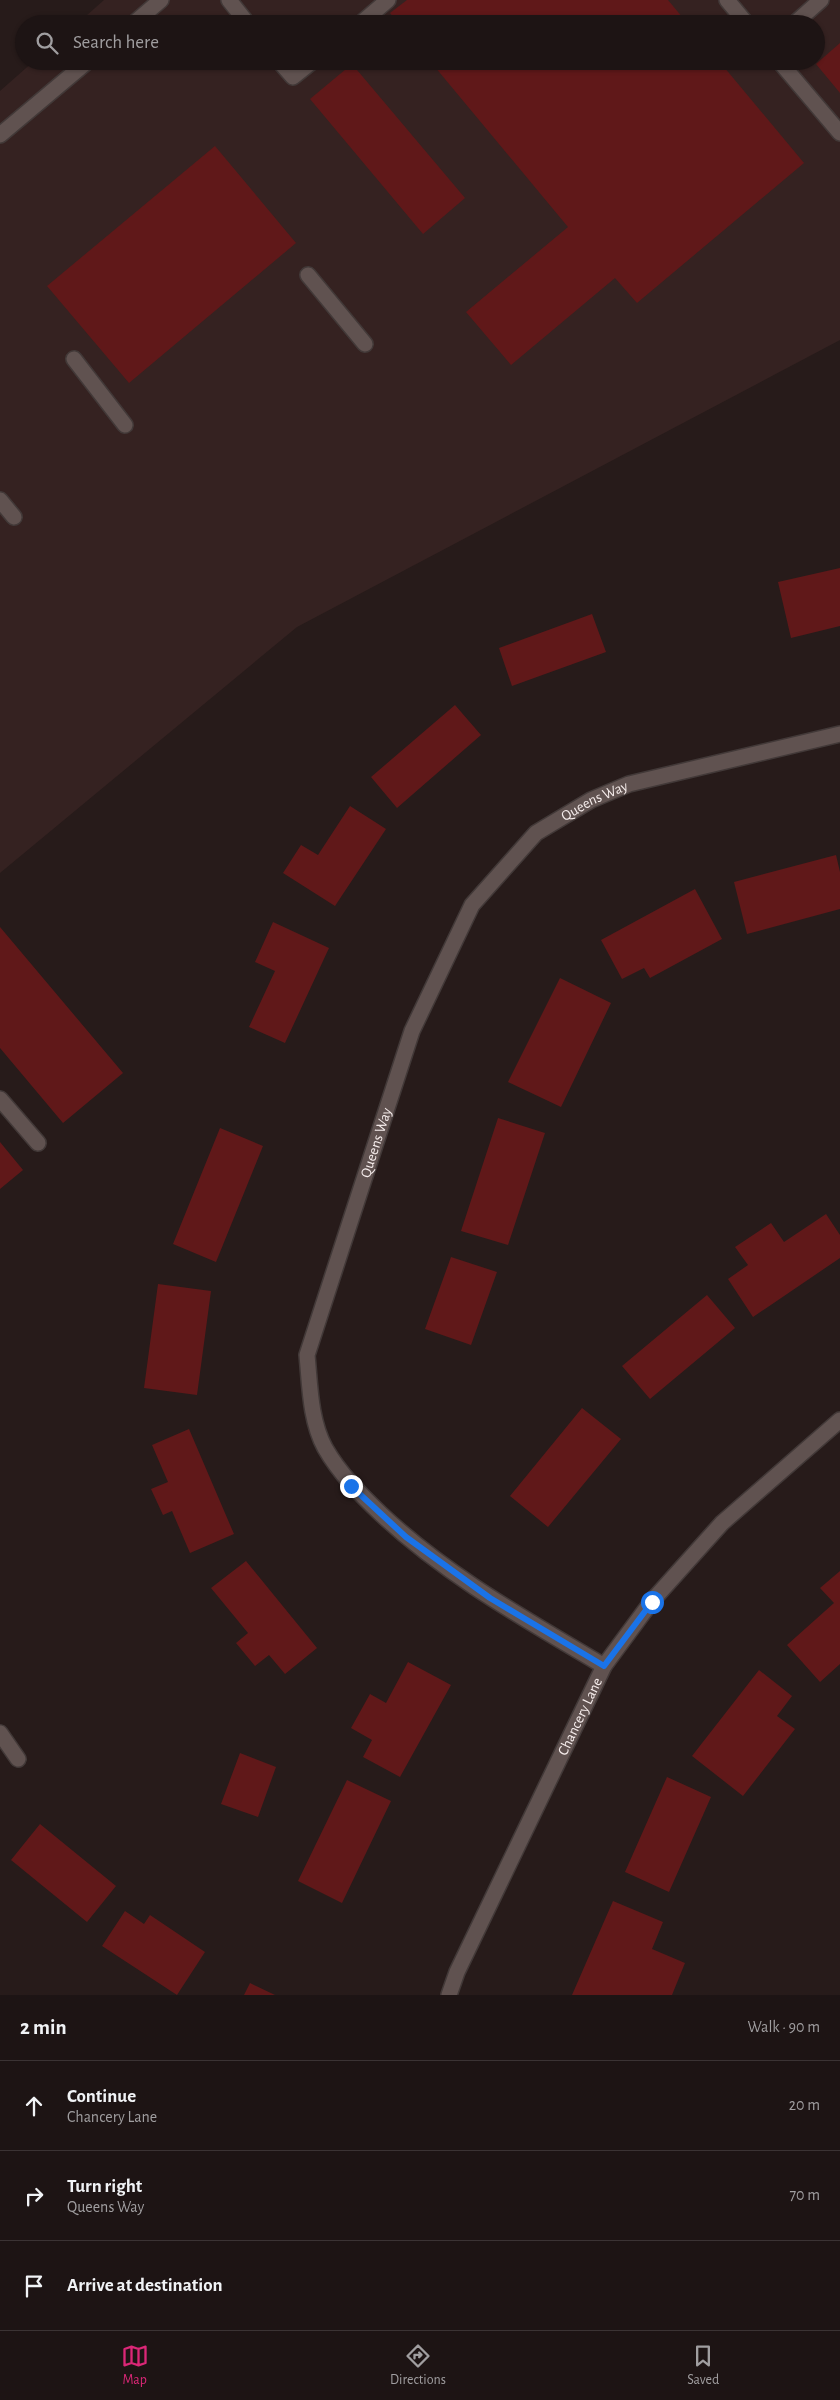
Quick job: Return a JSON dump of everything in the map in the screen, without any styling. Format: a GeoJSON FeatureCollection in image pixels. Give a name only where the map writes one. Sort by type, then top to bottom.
{"type":"FeatureCollection","features":[{"type":"Feature","properties":{"kind":"street"},"geometry":{"type":"LineString","coordinates":[[144,15],[161,0]]}},
{"type":"Feature","properties":{"kind":"street"},"geometry":{"type":"LineString","coordinates":[[229,0],[241,15]]}},
{"type":"Feature","properties":{"kind":"street"},"geometry":{"type":"LineString","coordinates":[[370,15],[388,0]]}},
{"type":"Feature","properties":{"kind":"street"},"geometry":{"type":"LineString","coordinates":[[727,0],[740,15]]}},
{"type":"Feature","properties":{"kind":"street"},"geometry":{"type":"LineString","coordinates":[[804,15],[821,0]]}},
{"type":"Feature","properties":{"kind":"street"},"geometry":{"type":"LineString","coordinates":[[0,135],[77,70]]}},
{"type":"Feature","properties":{"kind":"street"},"geometry":{"type":"LineString","coordinates":[[287,70],[293,77],[302,70]]}},
{"type":"Feature","properties":{"kind":"street"},"geometry":{"type":"LineString","coordinates":[[787,70],[840,133]]}},
{"type":"Feature","properties":{"kind":"street"},"geometry":{"type":"LineString","coordinates":[[308,275],[365,344]]}},
{"type":"Feature","properties":{"kind":"street"},"geometry":{"type":"LineString","coordinates":[[74,359],[125,425]]}},
{"type":"Feature","properties":{"kind":"street"},"geometry":{"type":"LineString","coordinates":[[0,500],[14,517]]}},
{"type":"Feature","properties":{"kind":"street","name":"Queens Way"},"geometry":{"type":"LineString","coordinates":[[604,1666],[482,1592],[406,1537],[351,1486],[325,1447],[312,1406],[307,1355],[412,1031],[472,905],[536,833],[592,800],[629,784],[840,734]]}},
{"type":"Feature","properties":{"kind":"street"},"geometry":{"type":"LineString","coordinates":[[0,1100],[38,1143]]}},
{"type":"Feature","properties":{"kind":"street","name":"Chancery Lane"},"geometry":{"type":"LineString","coordinates":[[449,1995],[456,1972],[604,1666],[652,1602],[722,1523],[840,1420]]}},
{"type":"Feature","properties":{"kind":"street"},"geometry":{"type":"LineString","coordinates":[[0,1733],[18,1759]]}},
{"type":"Feature","properties":{"kind":"shaded area"},"geometry":{"type":"Polygon","coordinates":[[[104,0],[840,0],[840,340],[297,627],[0,873],[0,91],[24,70],[825,70],[825,15],[87,15],[104,0]]]}},
{"type":"Feature","properties":{"kind":"building"},"geometry":{"type":"Polygon","coordinates":[[[407,0],[668,0],[680,15],[392,15],[390,13],[407,0]]]}},
{"type":"Feature","properties":{"kind":"building"},"geometry":{"type":"Polygon","coordinates":[[[840,43],[840,93],[821,70],[825,70],[825,56],[840,43]]]}},
{"type":"Feature","properties":{"kind":"building"},"geometry":{"type":"Polygon","coordinates":[[[345,70],[357,70],[465,198],[423,234],[310,99],[345,70]]]}},
{"type":"Feature","properties":{"kind":"building"},"geometry":{"type":"Polygon","coordinates":[[[437,70],[726,70],[804,163],[637,303],[615,278],[511,365],[466,312],[568,227],[437,70]]]}},
{"type":"Feature","properties":{"kind":"building"},"geometry":{"type":"Polygon","coordinates":[[[215,146],[296,243],[129,383],[47,286],[215,146]]]}},
{"type":"Feature","properties":{"kind":"building"},"geometry":{"type":"Polygon","coordinates":[[[840,568],[840,626],[791,638],[778,582],[840,568]]]}},
{"type":"Feature","properties":{"kind":"building"},"geometry":{"type":"Polygon","coordinates":[[[592,614],[606,652],[512,686],[499,648],[592,614]]]}},
{"type":"Feature","properties":{"kind":"building"},"geometry":{"type":"Polygon","coordinates":[[[455,705],[481,735],[397,808],[371,777],[455,705]]]}},
{"type":"Feature","properties":{"kind":"building"},"geometry":{"type":"Polygon","coordinates":[[[350,806],[386,829],[335,906],[283,873],[301,845],[318,855],[350,806]]]}},
{"type":"Feature","properties":{"kind":"building"},"geometry":{"type":"Polygon","coordinates":[[[836,855],[840,872],[840,909],[747,934],[734,882],[836,855]]]}},
{"type":"Feature","properties":{"kind":"building"},"geometry":{"type":"Polygon","coordinates":[[[695,889],[722,939],[650,978],[644,968],[622,979],[601,940],[695,889]]]}},
{"type":"Feature","properties":{"kind":"building"},"geometry":{"type":"Polygon","coordinates":[[[273,922],[329,948],[285,1043],[249,1027],[275,971],[255,962],[273,922]]]}},
{"type":"Feature","properties":{"kind":"building"},"geometry":{"type":"Polygon","coordinates":[[[0,927],[123,1073],[63,1123],[0,1048],[0,927]]]}},
{"type":"Feature","properties":{"kind":"building"},"geometry":{"type":"Polygon","coordinates":[[[560,978],[611,1003],[561,1107],[508,1082],[560,978]]]}},
{"type":"Feature","properties":{"kind":"building"},"geometry":{"type":"Polygon","coordinates":[[[498,1118],[545,1133],[508,1245],[461,1231],[498,1118]]]}},
{"type":"Feature","properties":{"kind":"building"},"geometry":{"type":"Polygon","coordinates":[[[220,1128],[263,1146],[216,1262],[173,1244],[220,1128]]]}},
{"type":"Feature","properties":{"kind":"building"},"geometry":{"type":"Polygon","coordinates":[[[0,1142],[23,1170],[0,1189],[0,1142]]]}},
{"type":"Feature","properties":{"kind":"building"},"geometry":{"type":"Polygon","coordinates":[[[826,1214],[840,1235],[840,1258],[753,1317],[728,1279],[748,1265],[735,1247],[771,1223],[784,1242],[826,1214]]]}},
{"type":"Feature","properties":{"kind":"building"},"geometry":{"type":"Polygon","coordinates":[[[451,1257],[497,1272],[471,1345],[425,1329],[451,1257]]]}},
{"type":"Feature","properties":{"kind":"building"},"geometry":{"type":"Polygon","coordinates":[[[158,1284],[211,1291],[197,1395],[144,1388],[158,1284]]]}},
{"type":"Feature","properties":{"kind":"building"},"geometry":{"type":"Polygon","coordinates":[[[707,1295],[735,1328],[650,1399],[622,1366],[707,1295]]]}},
{"type":"Feature","properties":{"kind":"building"},"geometry":{"type":"Polygon","coordinates":[[[582,1408],[621,1439],[548,1527],[510,1496],[582,1408]]]}},
{"type":"Feature","properties":{"kind":"building"},"geometry":{"type":"Polygon","coordinates":[[[189,1429],[234,1534],[190,1553],[172,1511],[163,1515],[151,1489],[168,1482],[152,1445],[189,1429]]]}},
{"type":"Feature","properties":{"kind":"building"},"geometry":{"type":"Polygon","coordinates":[[[246,1561],[317,1648],[285,1674],[269,1655],[255,1666],[236,1643],[248,1633],[211,1588],[246,1561]]]}},
{"type":"Feature","properties":{"kind":"building"},"geometry":{"type":"Polygon","coordinates":[[[840,1571],[840,1664],[820,1682],[787,1645],[834,1603],[820,1588],[840,1571]]]}},
{"type":"Feature","properties":{"kind":"building"},"geometry":{"type":"Polygon","coordinates":[[[408,1662],[451,1685],[400,1777],[363,1757],[372,1740],[351,1728],[370,1694],[386,1703],[408,1662]]]}},
{"type":"Feature","properties":{"kind":"building"},"geometry":{"type":"Polygon","coordinates":[[[759,1670],[792,1696],[777,1716],[795,1729],[743,1796],[692,1756],[759,1670]]]}},
{"type":"Feature","properties":{"kind":"building"},"geometry":{"type":"Polygon","coordinates":[[[240,1753],[276,1767],[258,1817],[221,1804],[240,1753]]]}},
{"type":"Feature","properties":{"kind":"building"},"geometry":{"type":"Polygon","coordinates":[[[667,1777],[711,1797],[669,1892],[625,1872],[667,1777]]]}},
{"type":"Feature","properties":{"kind":"building"},"geometry":{"type":"Polygon","coordinates":[[[347,1780],[391,1801],[342,1903],[298,1881],[347,1780]]]}},
{"type":"Feature","properties":{"kind":"building"},"geometry":{"type":"Polygon","coordinates":[[[40,1824],[116,1886],[87,1922],[11,1860],[40,1824]]]}},
{"type":"Feature","properties":{"kind":"building"},"geometry":{"type":"Polygon","coordinates":[[[613,1901],[663,1922],[652,1949],[685,1963],[672,1995],[572,1995],[613,1901]]]}},
{"type":"Feature","properties":{"kind":"building"},"geometry":{"type":"Polygon","coordinates":[[[125,1911],[144,1924],[150,1915],[205,1952],[177,1995],[102,1946],[125,1911]]]}},
{"type":"Feature","properties":{"kind":"building"},"geometry":{"type":"Polygon","coordinates":[[[250,1983],[275,1995],[244,1995],[250,1983]]]}},
{"type":"Feature","properties":{"kind":"route"},"geometry":{"type":"LineString","coordinates":[[351,1486],[406,1537],[490,1598],[604,1666],[652,1602]]}}]}
